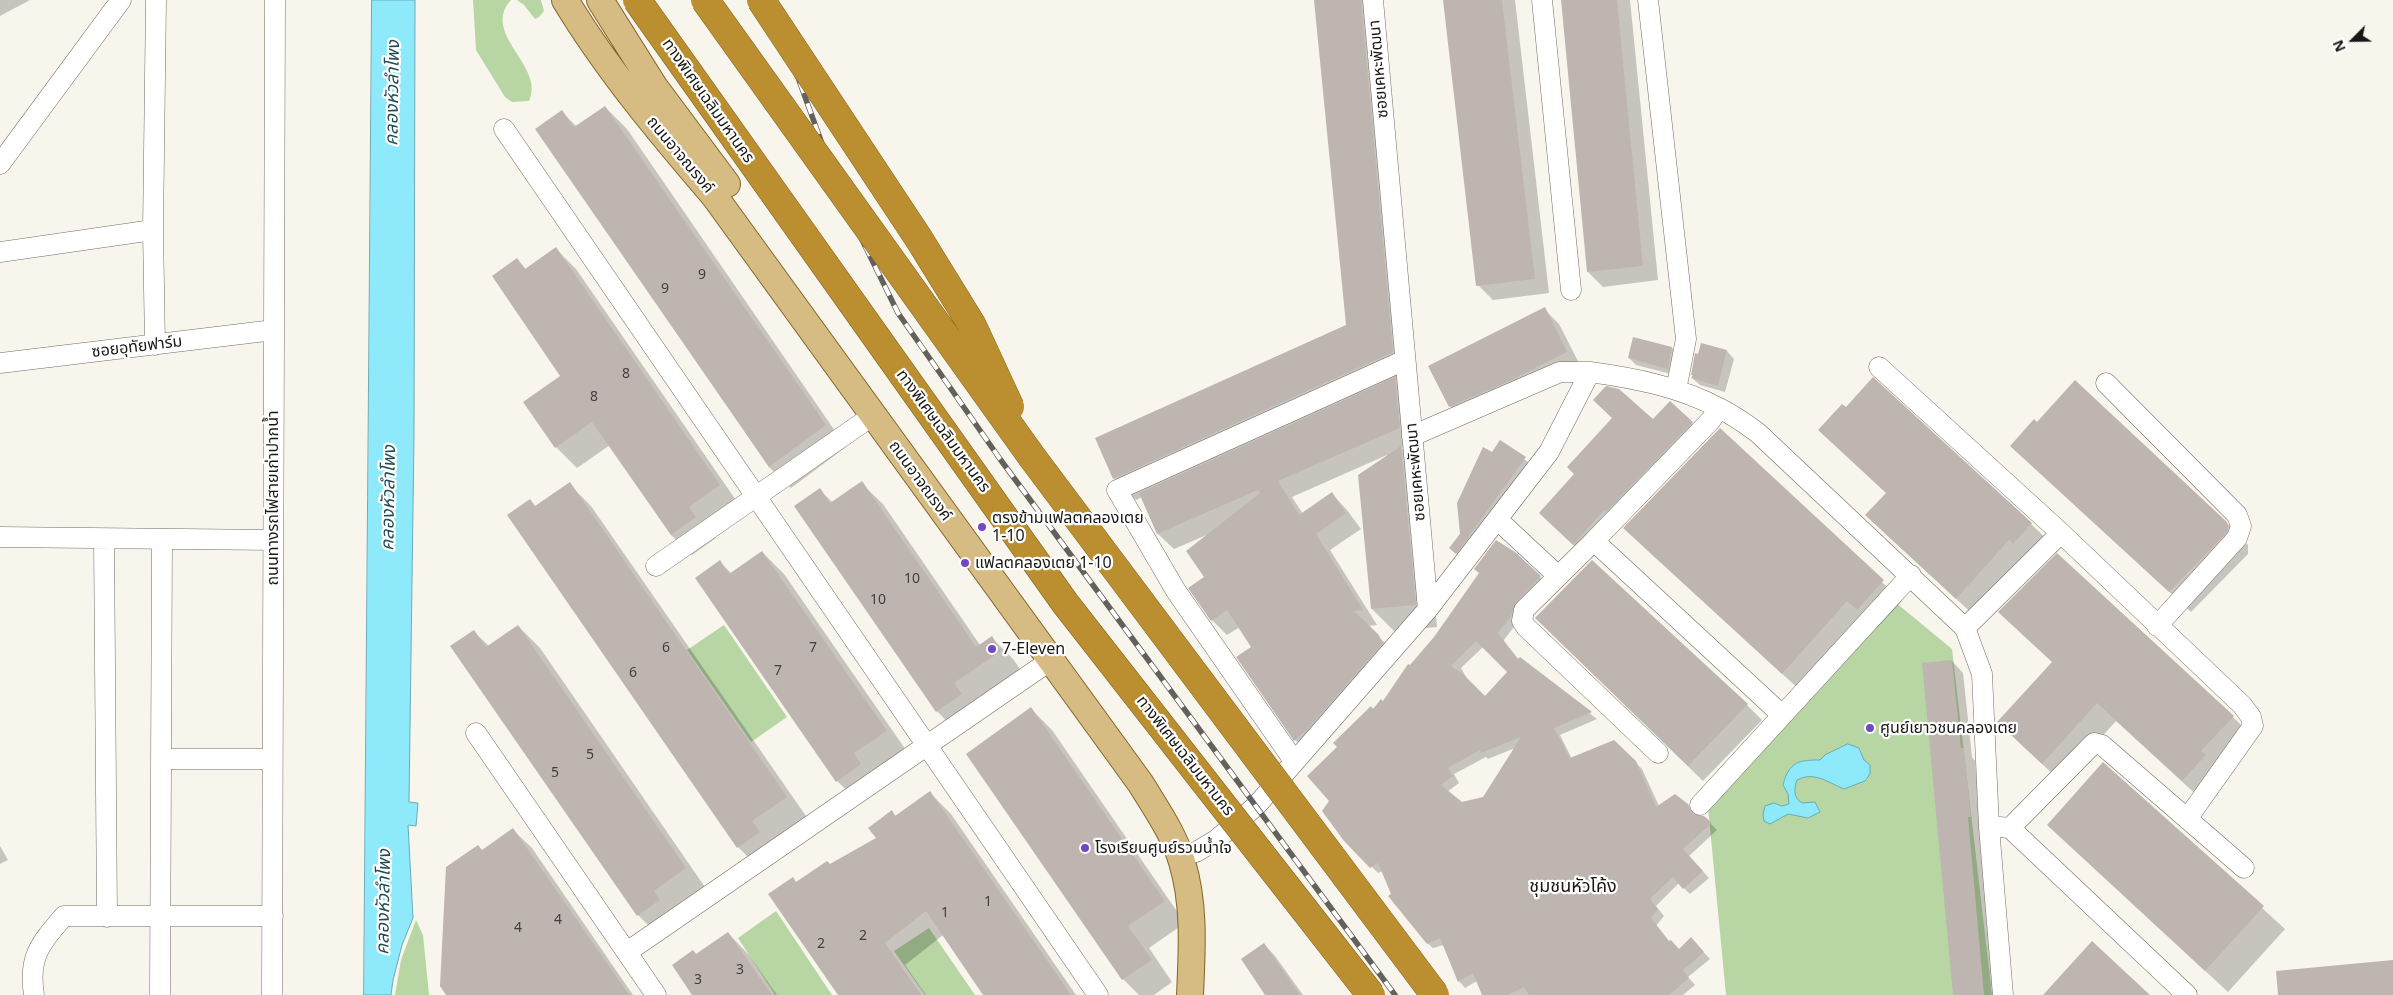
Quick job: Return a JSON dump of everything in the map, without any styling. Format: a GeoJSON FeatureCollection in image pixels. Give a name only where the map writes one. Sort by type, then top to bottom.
{"type":"FeatureCollection","features":[{"type":"Feature","properties":{"kind":"highway","name":"ทางพิเศษเฉลิมมหานคร"},"geometry":{"type":"LineString","coordinates":[[637,0],[1065,603],[1371,995]]}},
{"type":"Feature","properties":{"kind":"highway"},"geometry":{"type":"LineString","coordinates":[[705,0],[1032,457],[1435,995]]}},
{"type":"Feature","properties":{"kind":"highway"},"geometry":{"type":"LineString","coordinates":[[761,0],[919,239],[972,325],[1032,457]]}},
{"type":"Feature","properties":{"kind":"main road","name":"ถนนอาจณรงค์"},"geometry":{"type":"LineString","coordinates":[[565,0],[642,109],[715,197],[880,411],[1166,794],[1189,857],[1204,913],[1202,995]]}},
{"type":"Feature","properties":{"kind":"main road","name":"ถนนอาจณรงค์"},"geometry":{"type":"LineString","coordinates":[[600,0],[654,86],[736,196],[880,411],[1051,660],[1141,784],[1166,826],[1189,857],[1192,944],[1190,995]]}},
{"type":"Feature","properties":{"kind":"street"},"geometry":{"type":"LineString","coordinates":[[0,164],[121,0]]}},
{"type":"Feature","properties":{"kind":"street"},"geometry":{"type":"LineString","coordinates":[[155,346],[153,230],[156,0]]}},
{"type":"Feature","properties":{"kind":"street","name":"ถนนทางรถไฟสายเก่าปากน้ำ"},"geometry":{"type":"LineString","coordinates":[[272,995],[275,0]]}},
{"type":"Feature","properties":{"kind":"street","name":"ซอยเคหะพัฒนา"},"geometry":{"type":"LineString","coordinates":[[1373,0],[1428,609]]}},
{"type":"Feature","properties":{"kind":"street"},"geometry":{"type":"LineString","coordinates":[[1542,0],[1571,290]]}},
{"type":"Feature","properties":{"kind":"street"},"geometry":{"type":"LineString","coordinates":[[1648,0],[1686,339],[1676,390]]}},
{"type":"Feature","properties":{"kind":"street"},"geometry":{"type":"LineString","coordinates":[[504,129],[1098,995]]}},
{"type":"Feature","properties":{"kind":"street"},"geometry":{"type":"LineString","coordinates":[[0,252],[153,230]]}},
{"type":"Feature","properties":{"kind":"street","name":"ซอยอุทัยฟาร์ม"},"geometry":{"type":"LineString","coordinates":[[0,363],[155,346],[274,330]]}},
{"type":"Feature","properties":{"kind":"street"},"geometry":{"type":"LineString","coordinates":[[1294,761],[1176,591],[1116,490],[1405,360]]}},
{"type":"Feature","properties":{"kind":"street"},"geometry":{"type":"LineString","coordinates":[[1879,367],[2061,533],[2242,704],[2252,720],[2253,726],[2187,819]]}},
{"type":"Feature","properties":{"kind":"street"},"geometry":{"type":"LineString","coordinates":[[1412,436],[1560,372],[1590,372],[1622,376],[1676,390],[1719,408],[1758,433],[1910,574],[1965,628],[1982,674],[1989,827],[2003,995]]}},
{"type":"Feature","properties":{"kind":"street"},"geometry":{"type":"LineString","coordinates":[[1189,857],[1216,840],[1243,818],[1428,609],[1549,452],[1590,372]]}},
{"type":"Feature","properties":{"kind":"street"},"geometry":{"type":"LineString","coordinates":[[2106,383],[2237,515],[2241,526],[2237,538],[2158,626]]}},
{"type":"Feature","properties":{"kind":"street"},"geometry":{"type":"LineString","coordinates":[[1658,753],[1524,623],[1522,614],[1711,420],[1719,408]]}},
{"type":"Feature","properties":{"kind":"street"},"geometry":{"type":"LineString","coordinates":[[656,566],[880,411]]}},
{"type":"Feature","properties":{"kind":"street"},"geometry":{"type":"LineString","coordinates":[[1498,520],[1558,576]]}},
{"type":"Feature","properties":{"kind":"street"},"geometry":{"type":"LineString","coordinates":[[1965,628],[2061,533]]}},
{"type":"Feature","properties":{"kind":"street"},"geometry":{"type":"LineString","coordinates":[[0,537],[272,540]]}},
{"type":"Feature","properties":{"kind":"street"},"geometry":{"type":"LineString","coordinates":[[104,538],[107,917]]}},
{"type":"Feature","properties":{"kind":"street"},"geometry":{"type":"LineString","coordinates":[[160,995],[162,540]]}},
{"type":"Feature","properties":{"kind":"street"},"geometry":{"type":"LineString","coordinates":[[1594,541],[1782,715]]}},
{"type":"Feature","properties":{"kind":"street"},"geometry":{"type":"LineString","coordinates":[[1700,804],[1910,574]]}},
{"type":"Feature","properties":{"kind":"street"},"geometry":{"type":"LineString","coordinates":[[627,952],[1051,660]]}},
{"type":"Feature","properties":{"kind":"street"},"geometry":{"type":"LineString","coordinates":[[476,733],[656,995]]}},
{"type":"Feature","properties":{"kind":"street"},"geometry":{"type":"LineString","coordinates":[[2010,828],[2094,743],[2102,745],[2244,868]]}},
{"type":"Feature","properties":{"kind":"street"},"geometry":{"type":"LineString","coordinates":[[161,758],[272,759]]}},
{"type":"Feature","properties":{"kind":"street"},"geometry":{"type":"LineString","coordinates":[[1989,827],[2010,828],[2187,995]]}},
{"type":"Feature","properties":{"kind":"street"},"geometry":{"type":"LineString","coordinates":[[34,995],[31,975],[36,956],[45,938],[64,916],[273,916]]}},
{"type":"Feature","properties":{"kind":"green space"},"geometry":{"type":"Polygon","coordinates":[[[473,0],[511,0],[504,13],[503,25],[508,38],[529,75],[532,88],[529,101],[512,102],[505,97],[476,50],[473,0]]]}},
{"type":"Feature","properties":{"kind":"green space"},"geometry":{"type":"Polygon","coordinates":[[[517,0],[541,0],[544,11],[535,19],[524,5],[517,0]]]}},
{"type":"Feature","properties":{"kind":"green space","name":"ศูนย์เยาวชนคลองเตย"},"geometry":{"type":"Polygon","coordinates":[[[1895,602],[1952,649],[1992,995],[1726,995],[1708,807],[1895,602]]]}},
{"type":"Feature","properties":{"kind":"green space"},"geometry":{"type":"Polygon","coordinates":[[[724,625],[787,717],[751,742],[687,650],[724,625]]]}},
{"type":"Feature","properties":{"kind":"green space"},"geometry":{"type":"Polygon","coordinates":[[[776,911],[832,995],[775,995],[738,938],[776,911]]]}},
{"type":"Feature","properties":{"kind":"green space"},"geometry":{"type":"Polygon","coordinates":[[[416,920],[423,935],[429,995],[395,995],[401,960],[416,920]]]}},
{"type":"Feature","properties":{"kind":"green space"},"geometry":{"type":"Polygon","coordinates":[[[929,928],[975,995],[925,995],[894,951],[929,928]]]}},
{"type":"Feature","properties":{"kind":"water","name":"คลองหัวลำโพง"},"geometry":{"type":"Polygon","coordinates":[[[372,0],[415,0],[414,434],[409,802],[418,803],[416,826],[408,825],[413,918],[402,945],[391,995],[364,995],[372,0]]]}},
{"type":"Feature","properties":{"kind":"water"},"geometry":{"type":"Polygon","coordinates":[[[1848,744],[1859,748],[1864,760],[1870,765],[1870,774],[1865,781],[1844,789],[1815,777],[1797,780],[1795,793],[1799,801],[1802,803],[1815,802],[1820,812],[1808,818],[1788,814],[1770,824],[1764,821],[1765,806],[1774,803],[1782,806],[1789,804],[1788,794],[1783,785],[1785,777],[1792,767],[1801,762],[1820,760],[1825,755],[1848,744]]]}},
{"type":"Feature","properties":{"kind":"building"},"geometry":{"type":"Polygon","coordinates":[[[1314,0],[1361,0],[1393,352],[1113,479],[1095,438],[1346,325],[1314,0]]]}},
{"type":"Feature","properties":{"kind":"building"},"geometry":{"type":"Polygon","coordinates":[[[1443,0],[1502,0],[1535,279],[1476,286],[1443,0]]]}},
{"type":"Feature","properties":{"kind":"building"},"geometry":{"type":"Polygon","coordinates":[[[1561,0],[1617,0],[1643,266],[1587,272],[1561,0]]]}},
{"type":"Feature","properties":{"kind":"building"},"geometry":{"type":"Polygon","coordinates":[[[605,106],[826,425],[769,467],[535,129],[562,110],[574,127],[605,106]]]}},
{"type":"Feature","properties":{"kind":"building"},"geometry":{"type":"Polygon","coordinates":[[[556,247],[720,485],[689,507],[696,517],[671,535],[592,422],[555,448],[523,402],[560,376],[492,276],[517,258],[525,269],[556,247]]]}},
{"type":"Feature","properties":{"kind":"building"},"geometry":{"type":"Polygon","coordinates":[[[1545,307],[1567,352],[1507,382],[1449,407],[1428,366],[1545,307]]]}},
{"type":"Feature","properties":{"kind":"building"},"geometry":{"type":"Polygon","coordinates":[[[1633,337],[1672,347],[1668,369],[1628,358],[1633,337]]]}},
{"type":"Feature","properties":{"kind":"building"},"geometry":{"type":"Polygon","coordinates":[[[1701,343],[1727,350],[1718,386],[1691,378],[1693,375],[1691,375],[1695,353],[1698,354],[1701,343]]]}},
{"type":"Feature","properties":{"kind":"building"},"geometry":{"type":"Polygon","coordinates":[[[1395,377],[1400,428],[1278,481],[1299,515],[1332,492],[1346,513],[1316,534],[1363,610],[1354,611],[1378,634],[1383,643],[1306,731],[1294,741],[1236,657],[1251,647],[1227,610],[1211,621],[1188,588],[1204,577],[1186,551],[1260,493],[1258,490],[1157,534],[1139,493],[1395,377]]]}},
{"type":"Feature","properties":{"kind":"building"},"geometry":{"type":"Polygon","coordinates":[[[1873,377],[2032,523],[2013,544],[2009,540],[1956,599],[1865,515],[1886,493],[1818,430],[1842,404],[1846,407],[1873,377]]]}},
{"type":"Feature","properties":{"kind":"building"},"geometry":{"type":"Polygon","coordinates":[[[2075,380],[2227,522],[2227,532],[2169,592],[2010,446],[2034,419],[2037,422],[2075,380]]]}},
{"type":"Feature","properties":{"kind":"building"},"geometry":{"type":"Polygon","coordinates":[[[1606,386],[1619,389],[1653,419],[1670,401],[1693,422],[1606,512],[1604,510],[1573,545],[1539,513],[1574,474],[1567,467],[1612,418],[1593,400],[1606,386]]]}},
{"type":"Feature","properties":{"kind":"building"},"geometry":{"type":"Polygon","coordinates":[[[1720,428],[1884,580],[1857,610],[1847,601],[1782,674],[1623,528],[1720,428]]]}},
{"type":"Feature","properties":{"kind":"building"},"geometry":{"type":"Polygon","coordinates":[[[1500,440],[1526,457],[1456,554],[1449,548],[1460,534],[1457,503],[1483,447],[1492,452],[1500,440]]]}},
{"type":"Feature","properties":{"kind":"building"},"geometry":{"type":"Polygon","coordinates":[[[1401,446],[1416,605],[1371,609],[1358,475],[1401,446]]]}},
{"type":"Feature","properties":{"kind":"building"},"geometry":{"type":"Polygon","coordinates":[[[862,481],[976,647],[992,636],[1001,651],[954,683],[962,694],[936,712],[794,506],[820,488],[830,503],[862,481]]]}},
{"type":"Feature","properties":{"kind":"building"},"geometry":{"type":"Polygon","coordinates":[[[570,482],[787,797],[752,821],[760,832],[737,848],[507,515],[530,499],[535,506],[570,482]]]}},
{"type":"Feature","properties":{"kind":"building"},"geometry":{"type":"Polygon","coordinates":[[[1496,540],[1515,552],[1541,576],[1516,602],[1511,616],[1498,633],[1518,659],[1520,657],[1592,712],[1554,728],[1570,758],[1614,740],[1636,761],[1656,807],[1675,794],[1688,804],[1692,814],[1704,816],[1712,823],[1683,849],[1703,871],[1683,889],[1673,877],[1650,899],[1658,909],[1651,918],[1669,941],[1671,940],[1679,949],[1691,937],[1704,952],[1683,970],[1689,978],[1669,995],[1529,995],[1524,987],[1508,995],[1482,995],[1473,973],[1458,982],[1440,938],[1427,944],[1388,896],[1391,894],[1378,863],[1370,868],[1344,841],[1322,811],[1329,801],[1307,776],[1337,747],[1333,743],[1371,706],[1373,709],[1381,699],[1383,701],[1408,664],[1410,665],[1434,637],[1479,573],[1474,569],[1496,540]],[[1476,641],[1451,666],[1464,675],[1485,696],[1507,672],[1476,641]],[[1521,737],[1481,753],[1480,750],[1448,768],[1453,776],[1441,785],[1462,802],[1483,797],[1521,737]]]}},
{"type":"Feature","properties":{"kind":"building"},"geometry":{"type":"Polygon","coordinates":[[[762,551],[887,731],[854,753],[861,764],[836,782],[695,578],[720,560],[729,574],[762,551]]]}},
{"type":"Feature","properties":{"kind":"building"},"geometry":{"type":"Polygon","coordinates":[[[2057,553],[2234,716],[2201,751],[2206,755],[2182,781],[2097,703],[2042,764],[1997,722],[2052,662],[1998,612],[2057,553]]]}},
{"type":"Feature","properties":{"kind":"building"},"geometry":{"type":"Polygon","coordinates":[[[1592,560],[1748,704],[1688,766],[1535,618],[1592,560]]]}},
{"type":"Feature","properties":{"kind":"building"},"geometry":{"type":"Polygon","coordinates":[[[518,625],[686,868],[654,891],[660,900],[637,916],[450,646],[474,630],[486,647],[518,625]]]}},
{"type":"Feature","properties":{"kind":"building"},"geometry":{"type":"Polygon","coordinates":[[[1952,660],[1961,748],[1964,748],[1971,817],[1968,817],[1984,995],[1953,995],[1922,663],[1952,660]]]}},
{"type":"Feature","properties":{"kind":"building","name":"โรงเรียนศูนย์รวมน้ำใจ"},"geometry":{"type":"Polygon","coordinates":[[[1031,707],[1165,901],[1128,926],[1152,960],[1122,980],[966,754],[1031,707]]]}},
{"type":"Feature","properties":{"kind":"building"},"geometry":{"type":"Polygon","coordinates":[[[2103,762],[2264,906],[2205,971],[2047,825],[2103,762]]]}},
{"type":"Feature","properties":{"kind":"building"},"geometry":{"type":"Polygon","coordinates":[[[930,791],[1071,995],[983,995],[926,911],[885,943],[921,995],[838,995],[768,894],[793,877],[796,882],[827,861],[830,864],[876,838],[868,828],[892,810],[895,816],[930,791]]]}},
{"type":"Feature","properties":{"kind":"building"},"geometry":{"type":"Polygon","coordinates":[[[513,828],[629,995],[446,995],[440,986],[446,867],[478,845],[482,850],[513,828]]]}},
{"type":"Feature","properties":{"kind":"building"},"geometry":{"type":"Polygon","coordinates":[[[728,932],[772,995],[692,995],[672,965],[693,950],[696,954],[728,932]]]}},
{"type":"Feature","properties":{"kind":"building"},"geometry":{"type":"Polygon","coordinates":[[[2092,941],[2150,995],[2043,995],[2092,941]]]}},
{"type":"Feature","properties":{"kind":"building"},"geometry":{"type":"Polygon","coordinates":[[[1264,943],[1300,995],[1265,995],[1241,959],[1264,943]]]}},
{"type":"Feature","properties":{"kind":"building"},"geometry":{"type":"Polygon","coordinates":[[[2393,960],[2393,995],[2278,995],[2276,971],[2393,960]]]}},
{"type":"Feature","properties":{"kind":"railway"},"geometry":{"type":"LineString","coordinates":[[770,0],[842,199],[898,313],[1000,459],[1395,995]]}},
{"type":"Feature","properties":{"kind":"place","name":"ตรงข้ามแฟลตคลองเตย 1-10"},"geometry":{"type":"Point","coordinates":[982,527]}},
{"type":"Feature","properties":{"kind":"place","name":"แฟลตคลองเตย 1-10"},"geometry":{"type":"Point","coordinates":[965,563]}},
{"type":"Feature","properties":{"kind":"place","name":"7-Eleven"},"geometry":{"type":"Point","coordinates":[992,649]}},
{"type":"Feature","properties":{"kind":"place","name":"ศูนย์เยาวชนคลองเตย"},"geometry":{"type":"Point","coordinates":[1870,728]}},
{"type":"Feature","properties":{"kind":"place","name":"โรงเรียนศูนย์รวมน้ำใจ"},"geometry":{"type":"Point","coordinates":[1085,848]}},
{"type":"Feature","properties":{"kind":"district","name":"ชุมชนหัวโค้ง"},"geometry":{"type":"Point","coordinates":[1573,887]}}]}
